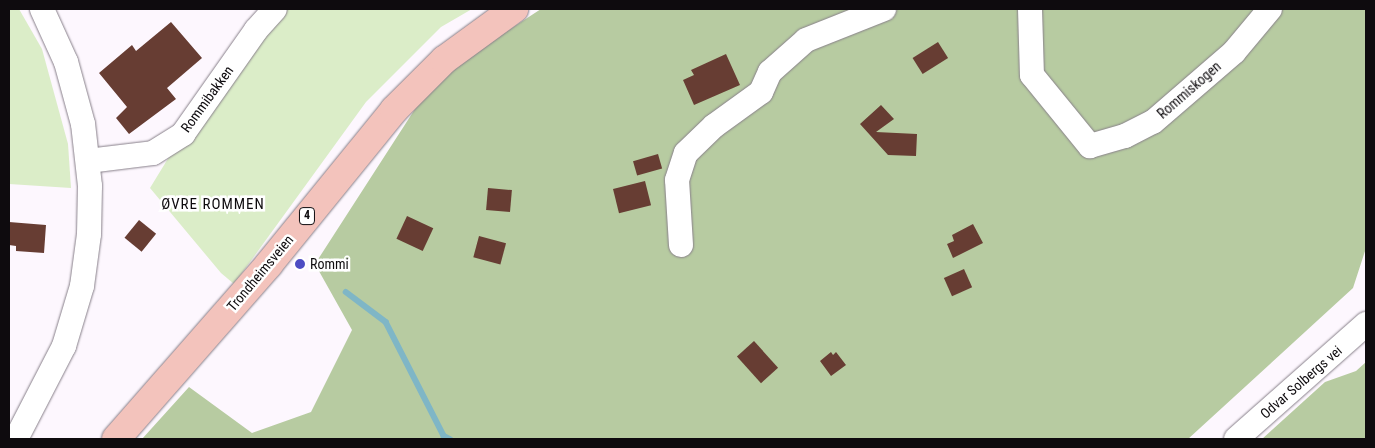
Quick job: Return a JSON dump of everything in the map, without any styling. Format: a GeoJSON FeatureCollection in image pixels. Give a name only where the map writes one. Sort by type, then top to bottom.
{"type":"FeatureCollection","features":[{"type":"Feature","properties":{"kind":"highway","name":"Trondheimsveien"},"geometry":{"type":"LineString","coordinates":[[116,439],[269,264],[394,110],[444,60],[514,9]]}},
{"type":"Feature","properties":{"kind":"street"},"geometry":{"type":"LineString","coordinates":[[9,434],[16,439],[43,392],[74,316],[89,234],[88,161],[73,84],[42,9]]}},
{"type":"Feature","properties":{"kind":"street","name":"Rommibakken"},"geometry":{"type":"LineString","coordinates":[[88,161],[153,153],[183,134],[256,30],[275,9]]}},
{"type":"Feature","properties":{"kind":"street"},"geometry":{"type":"LineString","coordinates":[[680,245],[677,180],[686,153],[714,126],[761,92],[770,72],[806,40],[884,9]]}},
{"type":"Feature","properties":{"kind":"street","name":"Rommiskogen"},"geometry":{"type":"LineString","coordinates":[[1030,9],[1032,75],[1090,146],[1125,136],[1153,122],[1234,52],[1270,9]]}},
{"type":"Feature","properties":{"kind":"street","name":"Odvar Solbergs vei"},"geometry":{"type":"LineString","coordinates":[[1236,439],[1366,324]]}},
{"type":"Feature","properties":{"kind":"green space"},"geometry":{"type":"Polygon","coordinates":[[[9,9],[19,9],[42,49],[68,144],[71,188],[9,184],[9,9]]]}},
{"type":"Feature","properties":{"kind":"green space"},"geometry":{"type":"Polygon","coordinates":[[[276,9],[472,9],[441,27],[366,102],[234,284],[221,273],[150,188],[183,134],[276,9]]]}},
{"type":"Feature","properties":{"kind":"green space"},"geometry":{"type":"Polygon","coordinates":[[[541,9],[1366,9],[1366,248],[1353,288],[1188,439],[142,439],[189,387],[252,433],[311,412],[352,330],[315,264],[435,78],[541,9]]]}},
{"type":"Feature","properties":{"kind":"green space"},"geometry":{"type":"Polygon","coordinates":[[[1366,362],[1366,439],[1262,439],[1325,382],[1356,371],[1366,362]]]}},
{"type":"Feature","properties":{"kind":"building"},"geometry":{"type":"Polygon","coordinates":[[[171,22],[202,58],[167,88],[176,99],[129,134],[116,118],[127,107],[99,73],[132,45],[136,51],[171,22]]]}},
{"type":"Feature","properties":{"kind":"building"},"geometry":{"type":"Polygon","coordinates":[[[938,42],[948,58],[923,74],[913,58],[938,42]]]}},
{"type":"Feature","properties":{"kind":"building"},"geometry":{"type":"Polygon","coordinates":[[[726,54],[740,85],[694,105],[683,80],[694,75],[691,70],[726,54]]]}},
{"type":"Feature","properties":{"kind":"building"},"geometry":{"type":"Polygon","coordinates":[[[881,105],[894,119],[876,132],[917,134],[916,156],[888,155],[860,124],[881,105]]]}},
{"type":"Feature","properties":{"kind":"building"},"geometry":{"type":"Polygon","coordinates":[[[658,154],[662,168],[637,176],[633,161],[658,154]]]}},
{"type":"Feature","properties":{"kind":"building"},"geometry":{"type":"Polygon","coordinates":[[[645,181],[651,205],[619,213],[613,189],[645,181]]]}},
{"type":"Feature","properties":{"kind":"building"},"geometry":{"type":"Polygon","coordinates":[[[488,188],[512,190],[510,212],[486,210],[488,188]]]}},
{"type":"Feature","properties":{"kind":"building"},"geometry":{"type":"Polygon","coordinates":[[[407,216],[433,228],[423,251],[396,239],[407,216]]]}},
{"type":"Feature","properties":{"kind":"building"},"geometry":{"type":"Polygon","coordinates":[[[139,220],[156,234],[142,252],[125,238],[139,220]]]}},
{"type":"Feature","properties":{"kind":"building"},"geometry":{"type":"Polygon","coordinates":[[[9,222],[46,225],[44,253],[16,251],[16,246],[9,245],[9,222]]]}},
{"type":"Feature","properties":{"kind":"building"},"geometry":{"type":"Polygon","coordinates":[[[973,224],[983,243],[953,258],[947,244],[954,241],[952,235],[973,224]]]}},
{"type":"Feature","properties":{"kind":"building"},"geometry":{"type":"Polygon","coordinates":[[[479,236],[506,243],[500,264],[473,257],[479,236]]]}},
{"type":"Feature","properties":{"kind":"building"},"geometry":{"type":"Polygon","coordinates":[[[964,269],[972,287],[952,296],[944,278],[964,269]]]}},
{"type":"Feature","properties":{"kind":"building"},"geometry":{"type":"Polygon","coordinates":[[[754,341],[778,368],[761,383],[737,356],[754,341]]]}},
{"type":"Feature","properties":{"kind":"building"},"geometry":{"type":"Polygon","coordinates":[[[831,352],[833,355],[836,352],[846,365],[831,376],[820,361],[831,352]]]}},
{"type":"Feature","properties":{"kind":"waterway"},"geometry":{"type":"LineString","coordinates":[[346,292],[386,322],[444,436],[450,439]]}},
{"type":"Feature","properties":{"kind":"place","name":"Rommi"},"geometry":{"type":"Point","coordinates":[300,264]}},
{"type":"Feature","properties":{"kind":"district","name":"ØVRE ROMMEN"},"geometry":{"type":"Point","coordinates":[213,205]}}]}
